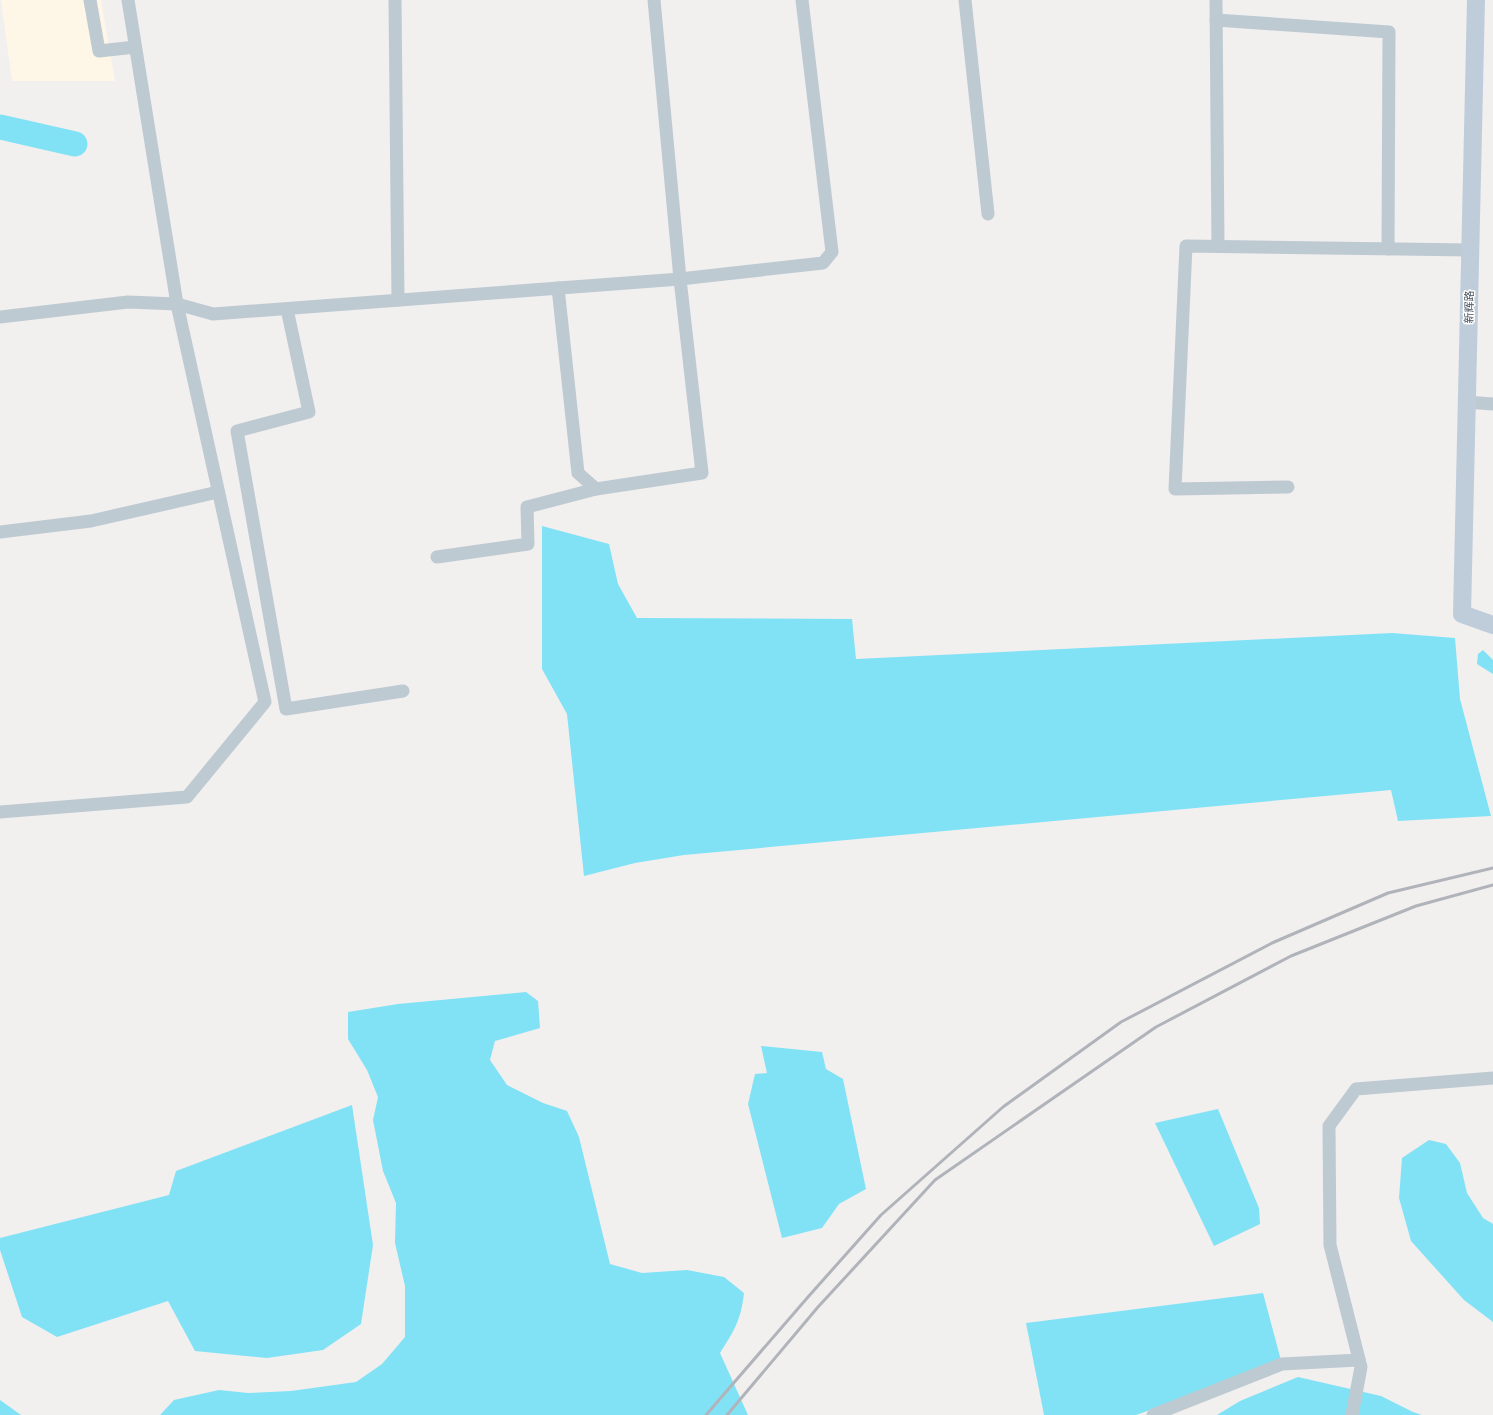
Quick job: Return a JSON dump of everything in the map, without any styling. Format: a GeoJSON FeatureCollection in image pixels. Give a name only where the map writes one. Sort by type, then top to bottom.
{"type":"FeatureCollection","features":[{"type":"Feature","properties":{"kind":"street"},"geometry":{"type":"LineString","coordinates":[[90,0],[99,51],[135,47]]}},
{"type":"Feature","properties":{"kind":"street"},"geometry":{"type":"LineString","coordinates":[[0,812],[187,797],[265,702],[177,304],[128,0]]}},
{"type":"Feature","properties":{"kind":"street"},"geometry":{"type":"LineString","coordinates":[[395,0],[398,300]]}},
{"type":"Feature","properties":{"kind":"street"},"geometry":{"type":"LineString","coordinates":[[437,557],[528,544],[527,507],[596,489],[702,473],[680,279],[654,0]]}},
{"type":"Feature","properties":{"kind":"street"},"geometry":{"type":"LineString","coordinates":[[0,317],[128,302],[177,304],[212,314],[680,279],[823,263],[832,252],[802,0]]}},
{"type":"Feature","properties":{"kind":"street"},"geometry":{"type":"LineString","coordinates":[[965,0],[988,214]]}},
{"type":"Feature","properties":{"kind":"street"},"geometry":{"type":"LineString","coordinates":[[1216,0],[1218,246]]}},
{"type":"Feature","properties":{"kind":"street","name":"新辉路"},"geometry":{"type":"LineString","coordinates":[[1476,0],[1462,614],[1493,625]]}},
{"type":"Feature","properties":{"kind":"street"},"geometry":{"type":"LineString","coordinates":[[1216,20],[1389,32],[1388,249]]}},
{"type":"Feature","properties":{"kind":"street"},"geometry":{"type":"LineString","coordinates":[[1288,487],[1175,489],[1186,246],[1470,250]]}},
{"type":"Feature","properties":{"kind":"street"},"geometry":{"type":"LineString","coordinates":[[558,288],[578,473],[596,489]]}},
{"type":"Feature","properties":{"kind":"street"},"geometry":{"type":"LineString","coordinates":[[287,308],[309,412],[237,431],[286,709],[403,691]]}},
{"type":"Feature","properties":{"kind":"street"},"geometry":{"type":"LineString","coordinates":[[1466,402],[1493,404]]}},
{"type":"Feature","properties":{"kind":"street"},"geometry":{"type":"LineString","coordinates":[[0,532],[91,521],[218,492]]}},
{"type":"Feature","properties":{"kind":"street"},"geometry":{"type":"LineString","coordinates":[[1352,1415],[1361,1367],[1330,1245],[1329,1126],[1356,1089],[1493,1078]]}},
{"type":"Feature","properties":{"kind":"street"},"geometry":{"type":"LineString","coordinates":[[1153,1415],[1282,1364],[1359,1360]]}},
{"type":"Feature","properties":{"kind":"shaded area"},"geometry":{"type":"Polygon","coordinates":[[[1,0],[101,0],[115,81],[12,81],[1,0]]]}},
{"type":"Feature","properties":{"kind":"water"},"geometry":{"type":"Polygon","coordinates":[[[542,526],[609,544],[618,584],[637,618],[852,619],[856,659],[1392,633],[1455,638],[1460,699],[1491,816],[1398,821],[1391,790],[684,855],[635,863],[584,876],[567,714],[542,669],[542,526]]]}},
{"type":"Feature","properties":{"kind":"water"},"geometry":{"type":"Polygon","coordinates":[[[1483,650],[1493,660],[1493,674],[1477,664],[1478,654],[1483,650]]]}},
{"type":"Feature","properties":{"kind":"water"},"geometry":{"type":"Polygon","coordinates":[[[526,992],[538,1001],[540,1028],[495,1041],[490,1060],[507,1085],[543,1103],[567,1111],[579,1137],[610,1264],[642,1273],[687,1270],[724,1277],[744,1293],[739,1318],[720,1353],[748,1415],[160,1415],[174,1400],[219,1390],[248,1393],[291,1391],[356,1382],[382,1364],[405,1337],[405,1286],[395,1243],[396,1203],[383,1171],[373,1120],[378,1097],[367,1070],[348,1039],[348,1012],[398,1004],[526,992]]]}},
{"type":"Feature","properties":{"kind":"water"},"geometry":{"type":"Polygon","coordinates":[[[761,1046],[822,1052],[826,1069],[843,1079],[866,1189],[839,1204],[822,1228],[782,1238],[748,1104],[755,1074],[767,1073],[761,1046]]]}},
{"type":"Feature","properties":{"kind":"water"},"geometry":{"type":"Polygon","coordinates":[[[352,1105],[373,1245],[361,1324],[323,1350],[267,1358],[195,1351],[168,1301],[57,1337],[22,1317],[0,1250],[0,1238],[169,1195],[176,1171],[352,1105]]]}},
{"type":"Feature","properties":{"kind":"water"},"geometry":{"type":"Polygon","coordinates":[[[1218,1109],[1259,1208],[1260,1224],[1214,1246],[1155,1123],[1218,1109]]]}},
{"type":"Feature","properties":{"kind":"water"},"geometry":{"type":"Polygon","coordinates":[[[1429,1140],[1446,1144],[1460,1163],[1467,1193],[1483,1218],[1493,1224],[1493,1322],[1464,1300],[1411,1241],[1399,1198],[1402,1158],[1429,1140]]]}},
{"type":"Feature","properties":{"kind":"water"},"geometry":{"type":"Polygon","coordinates":[[[1263,1293],[1282,1364],[1136,1415],[1044,1415],[1026,1323],[1263,1293]]]}},
{"type":"Feature","properties":{"kind":"water"},"geometry":{"type":"Polygon","coordinates":[[[1298,1377],[1381,1396],[1422,1415],[1217,1415],[1240,1401],[1298,1377]]]}},
{"type":"Feature","properties":{"kind":"water"},"geometry":{"type":"Polygon","coordinates":[[[0,1400],[21,1415],[0,1415],[0,1400]]]}},
{"type":"Feature","properties":{"kind":"waterway"},"geometry":{"type":"LineString","coordinates":[[0,127],[75,144]]}},
{"type":"Feature","properties":{"kind":"railway"},"geometry":{"type":"LineString","coordinates":[[706,1415],[881,1215],[1003,1107],[1121,1022],[1272,943],[1388,893],[1493,868]]}},
{"type":"Feature","properties":{"kind":"railway"},"geometry":{"type":"LineString","coordinates":[[727,1415],[818,1307],[935,1180],[1156,1027],[1291,956],[1416,906],[1493,885]]}}]}
